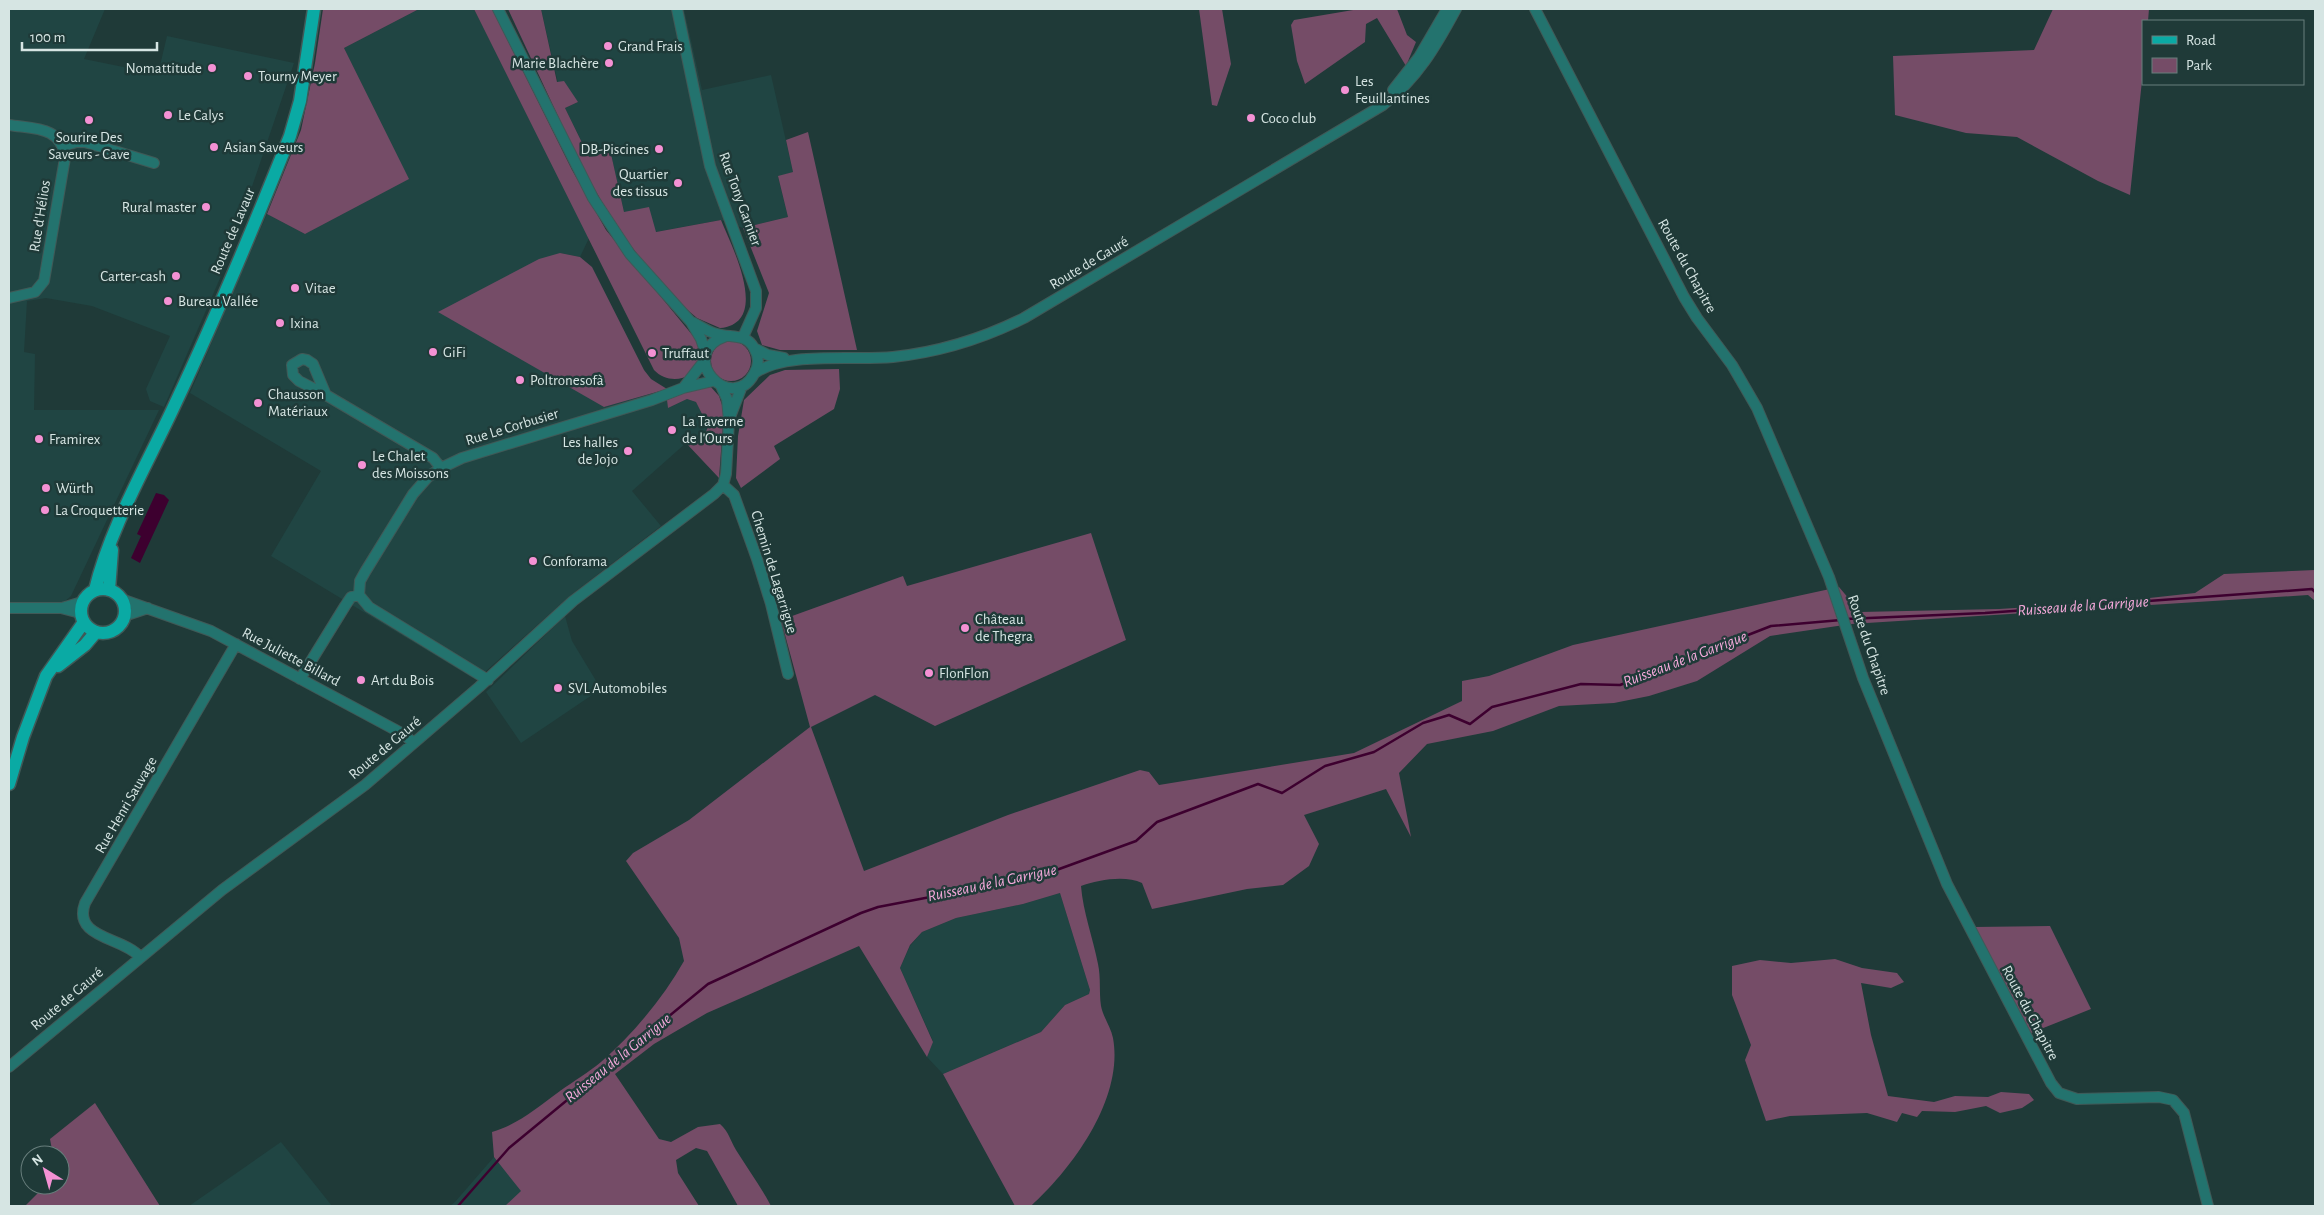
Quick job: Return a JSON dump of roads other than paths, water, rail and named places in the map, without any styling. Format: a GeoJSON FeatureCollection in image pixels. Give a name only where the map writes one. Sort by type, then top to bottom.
{"type":"FeatureCollection","features":[{"type":"Feature","properties":{"kind":"main road","name":"Route de Lavaur"},"geometry":{"type":"LineString","coordinates":[[95,590],[112,538],[191,370],[290,136],[300,101],[314,9]]}},
{"type":"Feature","properties":{"kind":"main road","name":"Route de Lavaur"},"geometry":{"type":"LineString","coordinates":[[109,590],[112,538]]}},
{"type":"Feature","properties":{"kind":"main road"},"geometry":{"type":"LineString","coordinates":[[9,784],[23,737],[46,676],[82,613],[87,595],[95,590],[109,590],[121,599],[124,616],[121,624],[114,630],[105,633],[96,632],[82,613]]}},
{"type":"Feature","properties":{"kind":"main road"},"geometry":{"type":"LineString","coordinates":[[46,676],[85,645],[96,632]]}},
{"type":"Feature","properties":{"kind":"street"},"geometry":{"type":"LineString","coordinates":[[498,9],[571,158],[610,227],[650,279],[691,322],[701,339],[706,357],[707,371],[717,383],[726,399],[729,421],[726,474],[723,485]]}},
{"type":"Feature","properties":{"kind":"street","name":"Rue Tony Garnier"},"geometry":{"type":"LineString","coordinates":[[677,9],[710,166],[756,291],[756,308],[743,337]]}},
{"type":"Feature","properties":{"kind":"street","name":"Route de Gauré"},"geometry":{"type":"LineString","coordinates":[[1372,110],[1398,85],[1419,57],[1447,9]]}},
{"type":"Feature","properties":{"kind":"street","name":"Route de Gauré"},"geometry":{"type":"LineString","coordinates":[[755,372],[777,362],[792,360],[867,359],[927,352],[971,341],[1001,329],[1058,299],[1394,97],[1420,70],[1456,9]]}},
{"type":"Feature","properties":{"kind":"street","name":"Route du Chapitre"},"geometry":{"type":"LineString","coordinates":[[1535,9],[1684,297],[1732,365],[1757,408],[1829,577],[1863,678],[1947,884],[2051,1083],[2059,1093],[2077,1099],[2159,1097],[2173,1100],[2184,1113],[2188,1125],[2197,1171],[2208,1206]]}},
{"type":"Feature","properties":{"kind":"street"},"geometry":{"type":"LineString","coordinates":[[9,125],[48,132],[60,140],[64,146],[76,142],[85,142],[154,163]]}},
{"type":"Feature","properties":{"kind":"street","name":"Rue d'Hélios"},"geometry":{"type":"LineString","coordinates":[[9,298],[36,292],[44,281],[64,158],[64,146]]}},
{"type":"Feature","properties":{"kind":"street"},"geometry":{"type":"LineString","coordinates":[[691,322],[715,334],[743,337],[754,348],[758,360],[755,372],[742,386],[729,421]]}},
{"type":"Feature","properties":{"kind":"street"},"geometry":{"type":"LineString","coordinates":[[683,388],[706,357],[714,342],[726,336]]}},
{"type":"Feature","properties":{"kind":"street","name":"Route de Gauré"},"geometry":{"type":"LineString","coordinates":[[754,348],[768,355],[792,360]]}},
{"type":"Feature","properties":{"kind":"street"},"geometry":{"type":"LineString","coordinates":[[717,383],[735,388],[742,386]]}},
{"type":"Feature","properties":{"kind":"street","name":"Rue Le Corbusier"},"geometry":{"type":"LineString","coordinates":[[359,595],[360,581],[406,504],[421,483],[441,468],[462,458],[652,400],[683,388],[717,383]]}},
{"type":"Feature","properties":{"kind":"street"},"geometry":{"type":"LineString","coordinates":[[326,395],[433,458],[441,468]]}},
{"type":"Feature","properties":{"kind":"street","name":"Route de Gauré"},"geometry":{"type":"LineString","coordinates":[[9,1068],[222,890],[347,799],[488,680],[573,601],[709,498],[723,485]]}},
{"type":"Feature","properties":{"kind":"street","name":"Chemin de Lagarrigue"},"geometry":{"type":"LineString","coordinates":[[723,485],[734,495],[757,559],[771,604],[788,674]]}},
{"type":"Feature","properties":{"kind":"street"},"geometry":{"type":"LineString","coordinates":[[300,679],[351,597],[359,595],[370,607],[488,680]]}},
{"type":"Feature","properties":{"kind":"street","name":"Rue Juliette Billard"},"geometry":{"type":"LineString","coordinates":[[121,599],[211,631],[405,735],[414,744]]}},
{"type":"Feature","properties":{"kind":"street"},"geometry":{"type":"LineString","coordinates":[[9,608],[61,608],[82,613]]}},
{"type":"Feature","properties":{"kind":"street"},"geometry":{"type":"LineString","coordinates":[[124,616],[148,608]]}},
{"type":"Feature","properties":{"kind":"street","name":"Rue Henri Sauvage"},"geometry":{"type":"LineString","coordinates":[[140,957],[130,948],[93,932],[83,921],[81,913],[84,904],[236,644]]}},
{"type":"Feature","properties":{"kind":"waterway","name":"Ruisseau de la Garrigue"},"geometry":{"type":"LineString","coordinates":[[1846,619],[1985,613],[2312,589],[2315,592]]}},
{"type":"Feature","properties":{"kind":"waterway","name":"Ruisseau de la Garrigue"},"geometry":{"type":"LineString","coordinates":[[458,1206],[509,1148],[708,984],[861,913],[878,907],[1040,876],[1136,841],[1157,822],[1258,784],[1282,793],[1325,766],[1374,752],[1423,723],[1449,715],[1470,724],[1492,707],[1581,684],[1620,685],[1771,626],[1841,620]]}},
{"type":"Feature","properties":{"kind":"place","name":"Grand Frais"},"geometry":{"type":"Point","coordinates":[608,46]}},
{"type":"Feature","properties":{"kind":"place","name":"Marie Blachère"},"geometry":{"type":"Point","coordinates":[609,63]}},
{"type":"Feature","properties":{"kind":"place","name":"Nomattitude"},"geometry":{"type":"Point","coordinates":[212,68]}},
{"type":"Feature","properties":{"kind":"place","name":"Tourny Meyer"},"geometry":{"type":"Point","coordinates":[248,76]}},
{"type":"Feature","properties":{"kind":"place","name":"Les Feuillantines"},"geometry":{"type":"Point","coordinates":[1345,90]}},
{"type":"Feature","properties":{"kind":"place","name":"Le Calys"},"geometry":{"type":"Point","coordinates":[168,115]}},
{"type":"Feature","properties":{"kind":"place","name":"Coco club"},"geometry":{"type":"Point","coordinates":[1251,118]}},
{"type":"Feature","properties":{"kind":"place","name":"Sourire Des Saveurs - Cave"},"geometry":{"type":"Point","coordinates":[89,120]}},
{"type":"Feature","properties":{"kind":"place","name":"Asian Saveurs"},"geometry":{"type":"Point","coordinates":[214,147]}},
{"type":"Feature","properties":{"kind":"place","name":"DB-Piscines"},"geometry":{"type":"Point","coordinates":[659,149]}},
{"type":"Feature","properties":{"kind":"place","name":"Quartier des tissus"},"geometry":{"type":"Point","coordinates":[678,183]}},
{"type":"Feature","properties":{"kind":"place","name":"Rural master"},"geometry":{"type":"Point","coordinates":[206,207]}},
{"type":"Feature","properties":{"kind":"place","name":"Carter-cash"},"geometry":{"type":"Point","coordinates":[176,276]}},
{"type":"Feature","properties":{"kind":"place","name":"Vitae"},"geometry":{"type":"Point","coordinates":[295,288]}},
{"type":"Feature","properties":{"kind":"place","name":"Bureau Vallée"},"geometry":{"type":"Point","coordinates":[168,301]}},
{"type":"Feature","properties":{"kind":"place","name":"Ixina"},"geometry":{"type":"Point","coordinates":[280,323]}},
{"type":"Feature","properties":{"kind":"place","name":"GiFi"},"geometry":{"type":"Point","coordinates":[433,352]}},
{"type":"Feature","properties":{"kind":"place","name":"Truffaut"},"geometry":{"type":"Point","coordinates":[652,353]}},
{"type":"Feature","properties":{"kind":"place","name":"Poltronesofà"},"geometry":{"type":"Point","coordinates":[520,380]}},
{"type":"Feature","properties":{"kind":"place","name":"Chausson Matériaux"},"geometry":{"type":"Point","coordinates":[258,403]}},
{"type":"Feature","properties":{"kind":"place","name":"La Taverne de l'Ours"},"geometry":{"type":"Point","coordinates":[672,430]}},
{"type":"Feature","properties":{"kind":"place","name":"Framirex"},"geometry":{"type":"Point","coordinates":[39,439]}},
{"type":"Feature","properties":{"kind":"place","name":"Les halles de Jojo"},"geometry":{"type":"Point","coordinates":[628,451]}},
{"type":"Feature","properties":{"kind":"place","name":"Le Chalet des Moissons"},"geometry":{"type":"Point","coordinates":[362,465]}},
{"type":"Feature","properties":{"kind":"place","name":"Würth"},"geometry":{"type":"Point","coordinates":[46,488]}},
{"type":"Feature","properties":{"kind":"place","name":"La Croquetterie"},"geometry":{"type":"Point","coordinates":[45,510]}},
{"type":"Feature","properties":{"kind":"place","name":"Conforama"},"geometry":{"type":"Point","coordinates":[533,561]}},
{"type":"Feature","properties":{"kind":"place","name":"Château de Thegra"},"geometry":{"type":"Point","coordinates":[965,628]}},
{"type":"Feature","properties":{"kind":"place","name":"FlonFlon"},"geometry":{"type":"Point","coordinates":[929,673]}},
{"type":"Feature","properties":{"kind":"place","name":"Art du Bois"},"geometry":{"type":"Point","coordinates":[361,680]}},
{"type":"Feature","properties":{"kind":"place","name":"SVL Automobiles"},"geometry":{"type":"Point","coordinates":[558,688]}}]}
